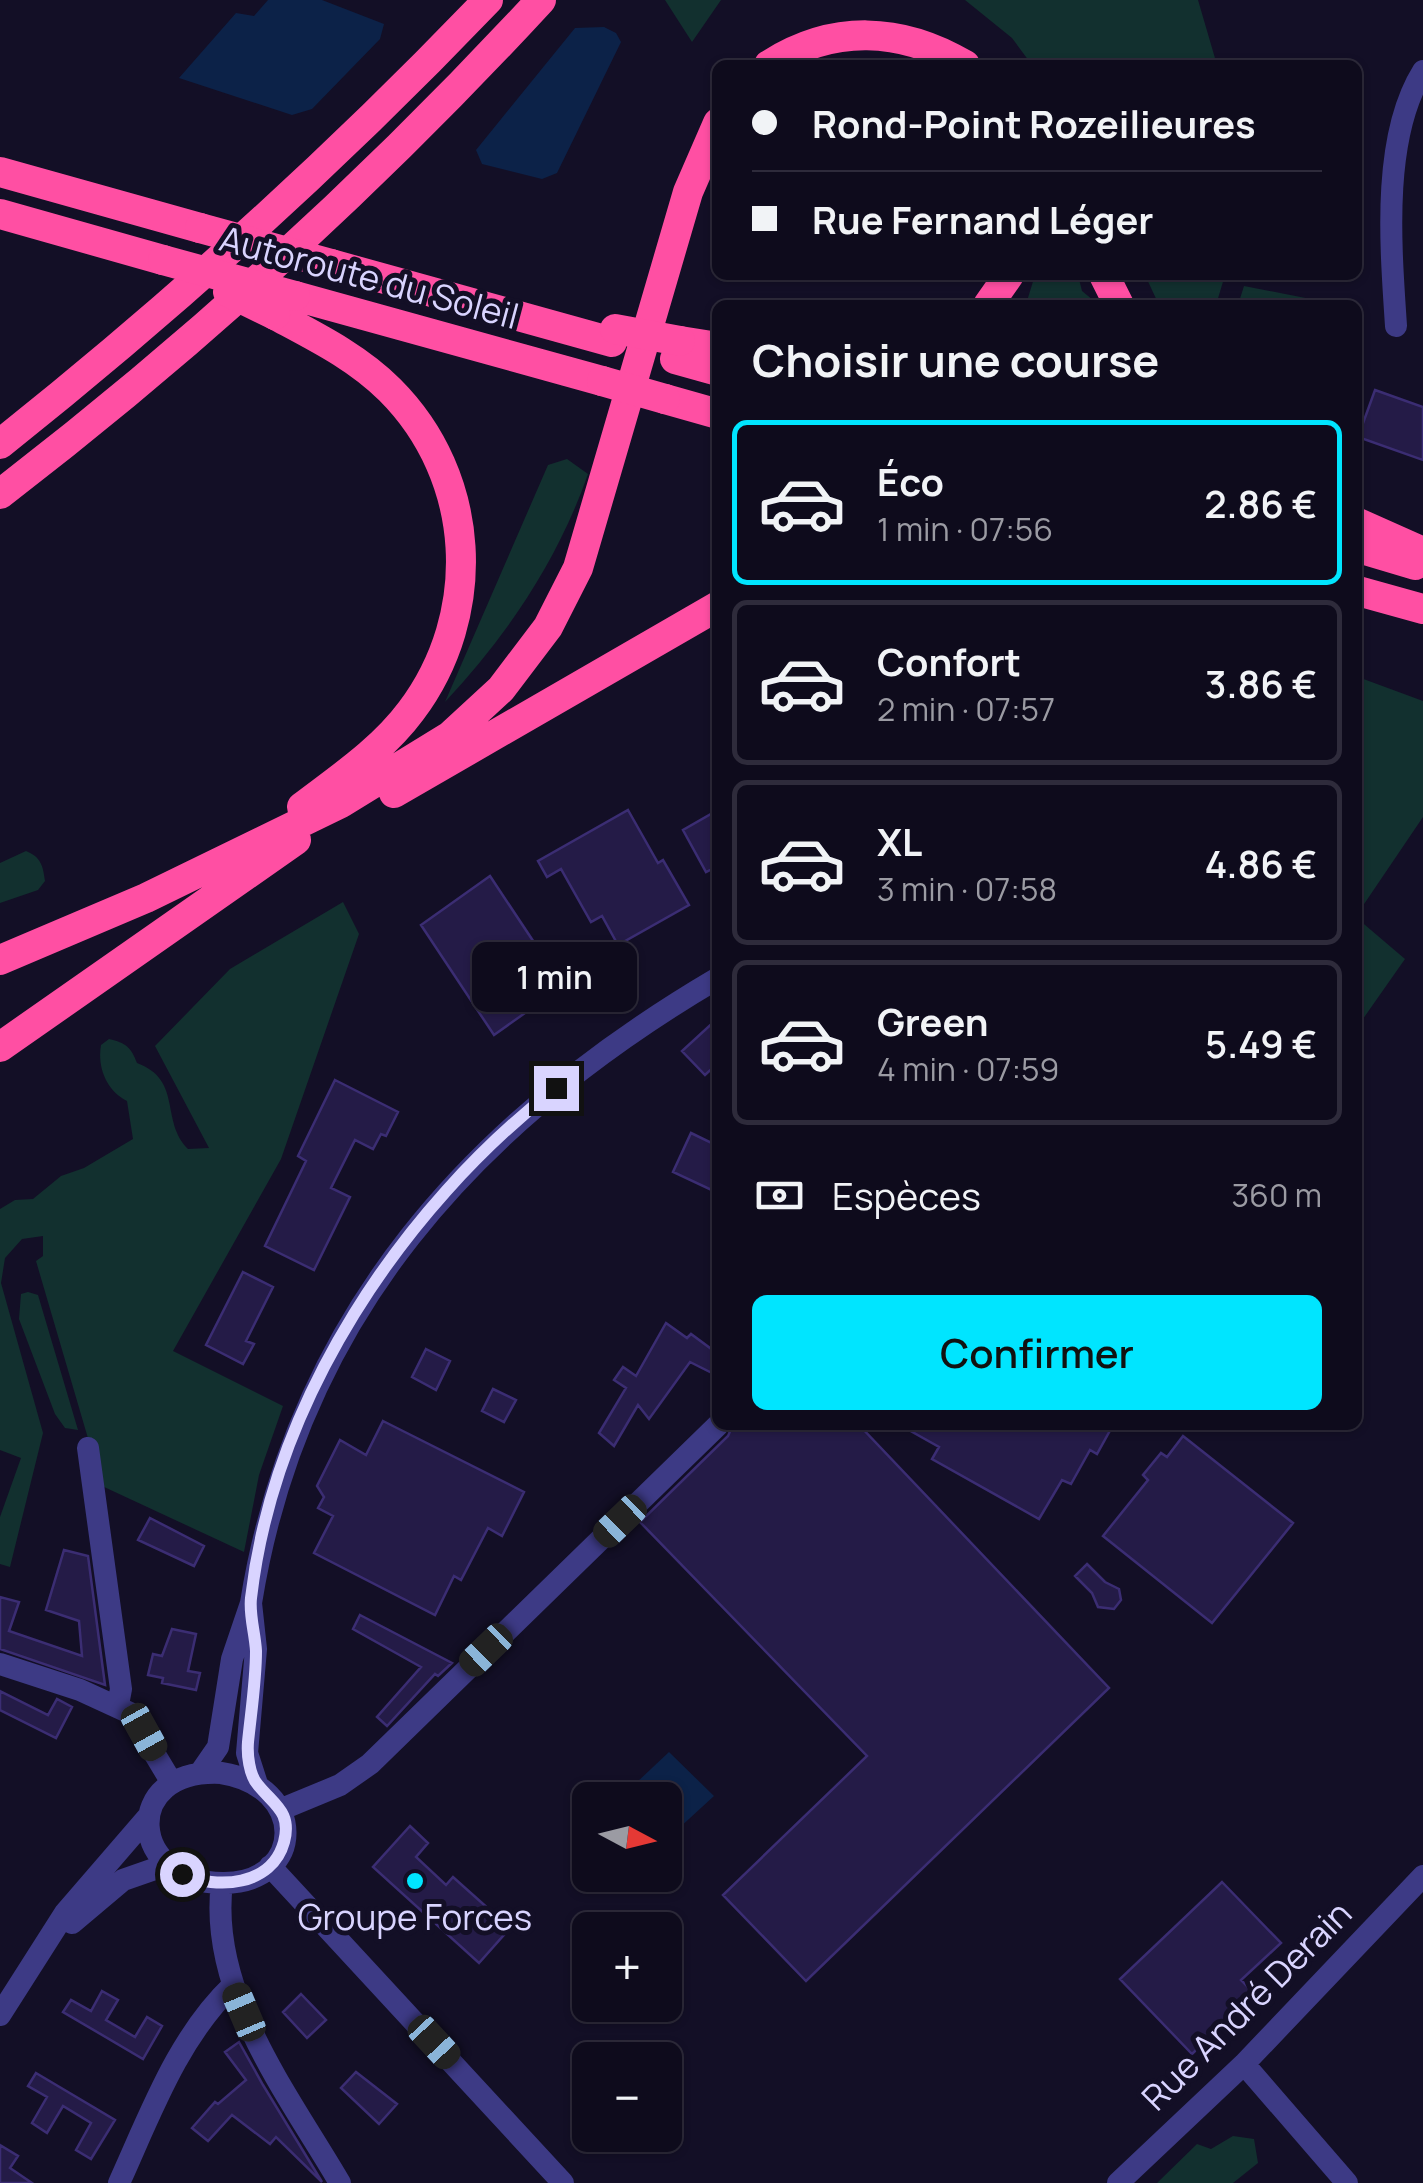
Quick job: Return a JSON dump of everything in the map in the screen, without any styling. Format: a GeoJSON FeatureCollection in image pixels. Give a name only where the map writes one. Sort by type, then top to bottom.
{"type":"FeatureCollection","features":[{"type":"Feature","properties":{"kind":"highway"},"geometry":{"type":"LineString","coordinates":[[0,444],[165,306],[338,150],[488,0]]}},
{"type":"Feature","properties":{"kind":"highway"},"geometry":{"type":"LineString","coordinates":[[0,494],[176,352],[331,214],[541,0]]}},
{"type":"Feature","properties":{"kind":"highway"},"geometry":{"type":"LineString","coordinates":[[779,60],[823,39],[873,34],[921,42],[955,60]]}},
{"type":"Feature","properties":{"kind":"highway"},"geometry":{"type":"LineString","coordinates":[[252,859],[450,736],[479,711],[530,654],[563,601],[602,494],[688,192],[712,138]]}},
{"type":"Feature","properties":{"kind":"highway","name":"Autoroute du Soleil"},"geometry":{"type":"LineString","coordinates":[[0,172],[461,300],[678,350],[712,368]]}},
{"type":"Feature","properties":{"kind":"highway","name":"Autoroute du Soleil"},"geometry":{"type":"LineString","coordinates":[[0,214],[163,260],[285,306],[602,381],[712,412]]}},
{"type":"Feature","properties":{"kind":"highway"},"geometry":{"type":"LineString","coordinates":[[0,1047],[252,859],[409,714],[443,658],[462,583],[461,540],[454,499],[439,459],[418,422],[388,388],[285,306]]}},
{"type":"Feature","properties":{"kind":"highway"},"geometry":{"type":"LineString","coordinates":[[678,350],[712,347]]}},
{"type":"Feature","properties":{"kind":"highway"},"geometry":{"type":"LineString","coordinates":[[1362,524],[1423,552]]}},
{"type":"Feature","properties":{"kind":"highway"},"geometry":{"type":"LineString","coordinates":[[1362,549],[1423,567]]}},
{"type":"Feature","properties":{"kind":"highway"},"geometry":{"type":"LineString","coordinates":[[1362,592],[1423,609]]}},
{"type":"Feature","properties":{"kind":"highway"},"geometry":{"type":"LineString","coordinates":[[0,960],[252,859],[449,763],[712,610]]}},
{"type":"Feature","properties":{"kind":"street"},"geometry":{"type":"LineString","coordinates":[[1396,326],[1393,194],[1399,130],[1412,89],[1423,72]]}},
{"type":"Feature","properties":{"kind":"street"},"geometry":{"type":"LineString","coordinates":[[200,1773],[218,1747],[232,1659],[250,1603],[270,1503],[312,1392],[371,1290],[418,1226],[525,1112],[646,1020],[712,982]]}},
{"type":"Feature","properties":{"kind":"street"},"geometry":{"type":"LineString","coordinates":[[282,1810],[340,1785],[378,1756],[713,1430]]}},
{"type":"Feature","properties":{"kind":"street"},"geometry":{"type":"LineString","coordinates":[[88,1448],[121,1690],[118,1705]]}},
{"type":"Feature","properties":{"kind":"street"},"geometry":{"type":"LineString","coordinates":[[250,1603],[256,1649],[247,1753],[257,1784]]}},
{"type":"Feature","properties":{"kind":"street"},"geometry":{"type":"LineString","coordinates":[[0,1664],[118,1705],[138,1722],[172,1783]]}},
{"type":"Feature","properties":{"kind":"street"},"geometry":{"type":"LineString","coordinates":[[0,2015],[66,1912],[147,1818],[156,1797],[172,1783],[200,1773],[230,1774],[257,1784],[282,1810],[285,1838],[279,1874]]}},
{"type":"Feature","properties":{"kind":"street"},"geometry":{"type":"LineString","coordinates":[[147,1818],[150,1840],[166,1865],[190,1878],[222,1883],[279,1874]]}},
{"type":"Feature","properties":{"kind":"street"},"geometry":{"type":"LineString","coordinates":[[42,1954],[108,1890],[138,1872],[166,1865]]}},
{"type":"Feature","properties":{"kind":"street"},"geometry":{"type":"LineString","coordinates":[[279,1874],[563,2183]]}},
{"type":"Feature","properties":{"kind":"street","name":"Rue André Derain"},"geometry":{"type":"LineString","coordinates":[[1118,2183],[1244,2064],[1423,1876]]}},
{"type":"Feature","properties":{"kind":"street"},"geometry":{"type":"LineString","coordinates":[[222,1883],[222,1930],[233,1985],[260,2043],[340,2183]]}},
{"type":"Feature","properties":{"kind":"street"},"geometry":{"type":"LineString","coordinates":[[118,2183],[184,2049],[214,2002],[233,1985]]}},
{"type":"Feature","properties":{"kind":"street"},"geometry":{"type":"LineString","coordinates":[[1244,2064],[1347,2183]]}},
{"type":"Feature","properties":{"kind":"green space"},"geometry":{"type":"Polygon","coordinates":[[[665,0],[721,0],[692,42],[665,0]]]}},
{"type":"Feature","properties":{"kind":"green space"},"geometry":{"type":"Polygon","coordinates":[[[965,0],[1198,0],[1216,60],[1028,60],[1012,38],[965,0]]]}},
{"type":"Feature","properties":{"kind":"green space"},"geometry":{"type":"Polygon","coordinates":[[[1033,280],[1079,280],[1082,291],[1093,300],[1027,300],[1033,280]]]}},
{"type":"Feature","properties":{"kind":"green space"},"geometry":{"type":"Polygon","coordinates":[[[1147,280],[1224,280],[1218,300],[1157,300],[1147,280]]]}},
{"type":"Feature","properties":{"kind":"green space"},"geometry":{"type":"Polygon","coordinates":[[[1244,286],[1315,300],[1240,300],[1244,286]]]}},
{"type":"Feature","properties":{"kind":"green space"},"geometry":{"type":"Polygon","coordinates":[[[567,459],[588,474],[562,537],[510,624],[445,702],[548,465],[567,459]]]}},
{"type":"Feature","properties":{"kind":"green space"},"geometry":{"type":"Polygon","coordinates":[[[1362,678],[1423,701],[1423,817],[1362,907],[1362,678]]]}},
{"type":"Feature","properties":{"kind":"green space"},"geometry":{"type":"Polygon","coordinates":[[[26,851],[40,863],[45,881],[38,890],[0,903],[0,863],[26,851]]]}},
{"type":"Feature","properties":{"kind":"green space"},"geometry":{"type":"Polygon","coordinates":[[[343,902],[359,934],[281,1159],[173,1351],[283,1406],[259,1475],[244,1552],[102,1486],[36,1261],[43,1256],[43,1236],[22,1239],[5,1258],[1,1283],[43,1433],[10,1567],[0,1564],[0,1517],[21,1458],[0,1450],[0,1209],[15,1200],[33,1199],[61,1176],[84,1168],[133,1139],[127,1101],[109,1085],[102,1070],[101,1045],[109,1039],[127,1046],[137,1063],[160,1080],[175,1126],[188,1149],[209,1148],[155,1046],[230,969],[343,902]]]}},
{"type":"Feature","properties":{"kind":"green space"},"geometry":{"type":"Polygon","coordinates":[[[1362,922],[1405,959],[1362,1020],[1362,922]]]}},
{"type":"Feature","properties":{"kind":"green space"},"geometry":{"type":"Polygon","coordinates":[[[21,1294],[38,1295],[78,1430],[65,1428],[55,1414],[19,1319],[21,1294]]]}},
{"type":"Feature","properties":{"kind":"green space"},"geometry":{"type":"Polygon","coordinates":[[[1233,2136],[1254,2139],[1258,2163],[1233,2183],[1157,2183],[1197,2144],[1211,2149],[1233,2136]]]}},
{"type":"Feature","properties":{"kind":"water"},"geometry":{"type":"Polygon","coordinates":[[[268,0],[322,0],[384,24],[380,39],[312,109],[292,115],[179,78],[236,13],[254,16],[268,0]]]}},
{"type":"Feature","properties":{"kind":"water"},"geometry":{"type":"Polygon","coordinates":[[[604,27],[616,33],[621,42],[557,173],[542,179],[482,164],[476,150],[575,28],[604,27]]]}},
{"type":"Feature","properties":{"kind":"water"},"geometry":{"type":"Polygon","coordinates":[[[669,1752],[714,1796],[682,1825],[682,1782],[637,1782],[669,1752]]]}},
{"type":"Feature","properties":{"kind":"building"},"geometry":{"type":"Polygon","coordinates":[[[1375,390],[1423,407],[1423,460],[1362,438],[1362,426],[1375,390]]]}},
{"type":"Feature","properties":{"kind":"building"},"geometry":{"type":"Polygon","coordinates":[[[628,810],[658,863],[663,860],[689,905],[618,945],[602,916],[591,922],[561,869],[547,877],[538,861],[628,810]]]}},
{"type":"Feature","properties":{"kind":"building"},"geometry":{"type":"Polygon","coordinates":[[[712,813],[712,869],[706,872],[683,830],[712,813]]]}},
{"type":"Feature","properties":{"kind":"building"},"geometry":{"type":"Polygon","coordinates":[[[490,876],[563,986],[494,1035],[421,925],[490,876]]]}},
{"type":"Feature","properties":{"kind":"building"},"geometry":{"type":"Polygon","coordinates":[[[712,1024],[712,1069],[705,1075],[682,1051],[712,1024]]]}},
{"type":"Feature","properties":{"kind":"building"},"geometry":{"type":"Polygon","coordinates":[[[335,1080],[398,1112],[386,1136],[381,1134],[373,1149],[355,1140],[331,1188],[350,1197],[314,1270],[265,1246],[306,1161],[298,1156],[335,1080]]]}},
{"type":"Feature","properties":{"kind":"building"},"geometry":{"type":"Polygon","coordinates":[[[691,1133],[712,1143],[712,1190],[673,1172],[691,1133]]]}},
{"type":"Feature","properties":{"kind":"building"},"geometry":{"type":"Polygon","coordinates":[[[243,1272],[273,1287],[246,1341],[254,1344],[243,1364],[206,1345],[243,1272]]]}},
{"type":"Feature","properties":{"kind":"building"},"geometry":{"type":"Polygon","coordinates":[[[666,1323],[712,1350],[712,1373],[690,1362],[649,1419],[638,1405],[614,1446],[599,1433],[626,1388],[614,1380],[623,1367],[636,1376],[666,1323]]]}},
{"type":"Feature","properties":{"kind":"building"},"geometry":{"type":"Polygon","coordinates":[[[426,1349],[450,1361],[436,1390],[412,1377],[426,1349]]]}},
{"type":"Feature","properties":{"kind":"building"},"geometry":{"type":"Polygon","coordinates":[[[493,1389],[516,1400],[504,1422],[482,1411],[493,1389]]]}},
{"type":"Feature","properties":{"kind":"building"},"geometry":{"type":"Polygon","coordinates":[[[383,1421],[524,1492],[502,1536],[488,1528],[461,1580],[454,1576],[435,1615],[314,1553],[333,1516],[318,1508],[324,1497],[317,1486],[340,1440],[366,1455],[383,1421]]]}},
{"type":"Feature","properties":{"kind":"building"},"geometry":{"type":"Polygon","coordinates":[[[731,1430],[864,1430],[1109,1688],[806,1981],[723,1895],[867,1756],[640,1522],[731,1430]]]}},
{"type":"Feature","properties":{"kind":"building"},"geometry":{"type":"Polygon","coordinates":[[[909,1430],[1110,1430],[1097,1454],[1090,1450],[1071,1484],[1062,1480],[1039,1519],[932,1459],[939,1447],[909,1430]]]}},
{"type":"Feature","properties":{"kind":"building"},"geometry":{"type":"Polygon","coordinates":[[[1183,1436],[1293,1523],[1212,1623],[1103,1536],[1148,1480],[1143,1475],[1161,1453],[1167,1457],[1183,1436]]]}},
{"type":"Feature","properties":{"kind":"building"},"geometry":{"type":"Polygon","coordinates":[[[150,1518],[204,1546],[194,1566],[138,1540],[150,1518]]]}},
{"type":"Feature","properties":{"kind":"building"},"geometry":{"type":"Polygon","coordinates":[[[64,1550],[88,1556],[105,1685],[0,1649],[0,1597],[19,1602],[9,1631],[82,1656],[79,1621],[46,1610],[64,1550]]]}},
{"type":"Feature","properties":{"kind":"building"},"geometry":{"type":"Polygon","coordinates":[[[1087,1564],[1105,1582],[1119,1589],[1121,1600],[1114,1609],[1098,1607],[1092,1593],[1075,1576],[1087,1564]]]}},
{"type":"Feature","properties":{"kind":"building"},"geometry":{"type":"Polygon","coordinates":[[[360,1615],[452,1663],[438,1676],[435,1674],[387,1726],[377,1717],[421,1667],[353,1629],[360,1615]]]}},
{"type":"Feature","properties":{"kind":"building"},"geometry":{"type":"Polygon","coordinates":[[[172,1629],[196,1634],[188,1671],[200,1673],[196,1690],[162,1683],[163,1678],[148,1675],[153,1654],[162,1656],[172,1629]]]}},
{"type":"Feature","properties":{"kind":"building"},"geometry":{"type":"Polygon","coordinates":[[[0,1691],[48,1715],[57,1699],[72,1707],[56,1738],[0,1710],[0,1691]]]}},
{"type":"Feature","properties":{"kind":"building","name":"Groupe Forces"},"geometry":{"type":"Polygon","coordinates":[[[410,1826],[428,1843],[416,1857],[446,1885],[453,1877],[510,1928],[479,1963],[373,1867],[410,1826]]]}},
{"type":"Feature","properties":{"kind":"building"},"geometry":{"type":"Polygon","coordinates":[[[1222,1882],[1281,1943],[1241,1980],[1255,1994],[1192,2054],[1120,1979],[1222,1882]]]}},
{"type":"Feature","properties":{"kind":"building"},"geometry":{"type":"Polygon","coordinates":[[[102,1991],[118,2000],[106,2020],[135,2037],[147,2017],[162,2026],[143,2059],[63,2012],[71,2000],[91,2011],[102,1991]]]}},
{"type":"Feature","properties":{"kind":"building"},"geometry":{"type":"Polygon","coordinates":[[[301,1994],[326,2020],[307,2038],[283,2012],[301,1994]]]}},
{"type":"Feature","properties":{"kind":"building"},"geometry":{"type":"Polygon","coordinates":[[[239,2042],[322,2182],[276,2137],[270,2144],[232,2115],[208,2141],[192,2128],[215,2102],[218,2104],[246,2080],[225,2052],[239,2042]]]}},
{"type":"Feature","properties":{"kind":"building"},"geometry":{"type":"Polygon","coordinates":[[[356,2072],[397,2104],[379,2124],[341,2088],[356,2072]]]}},
{"type":"Feature","properties":{"kind":"building"},"geometry":{"type":"Polygon","coordinates":[[[36,2073],[115,2120],[91,2159],[76,2150],[91,2123],[63,2106],[47,2133],[32,2123],[47,2097],[28,2086],[36,2073]]]}},
{"type":"Feature","properties":{"kind":"building"},"geometry":{"type":"Polygon","coordinates":[[[0,2145],[18,2156],[10,2168],[32,2183],[0,2183],[0,2145]]]}},
{"type":"Feature","properties":{"kind":"place","name":"Groupe Forces"},"geometry":{"type":"Point","coordinates":[415,1881]}},
{"type":"Feature","properties":{"kind":"route"},"geometry":{"type":"LineString","coordinates":[[182,1874],[204,1882],[252,1878],[270,1866],[285,1838],[282,1810],[257,1784],[247,1753],[256,1649],[250,1603],[270,1503],[312,1392],[371,1290],[418,1226],[470,1166],[525,1112],[556,1088]]}}]}
